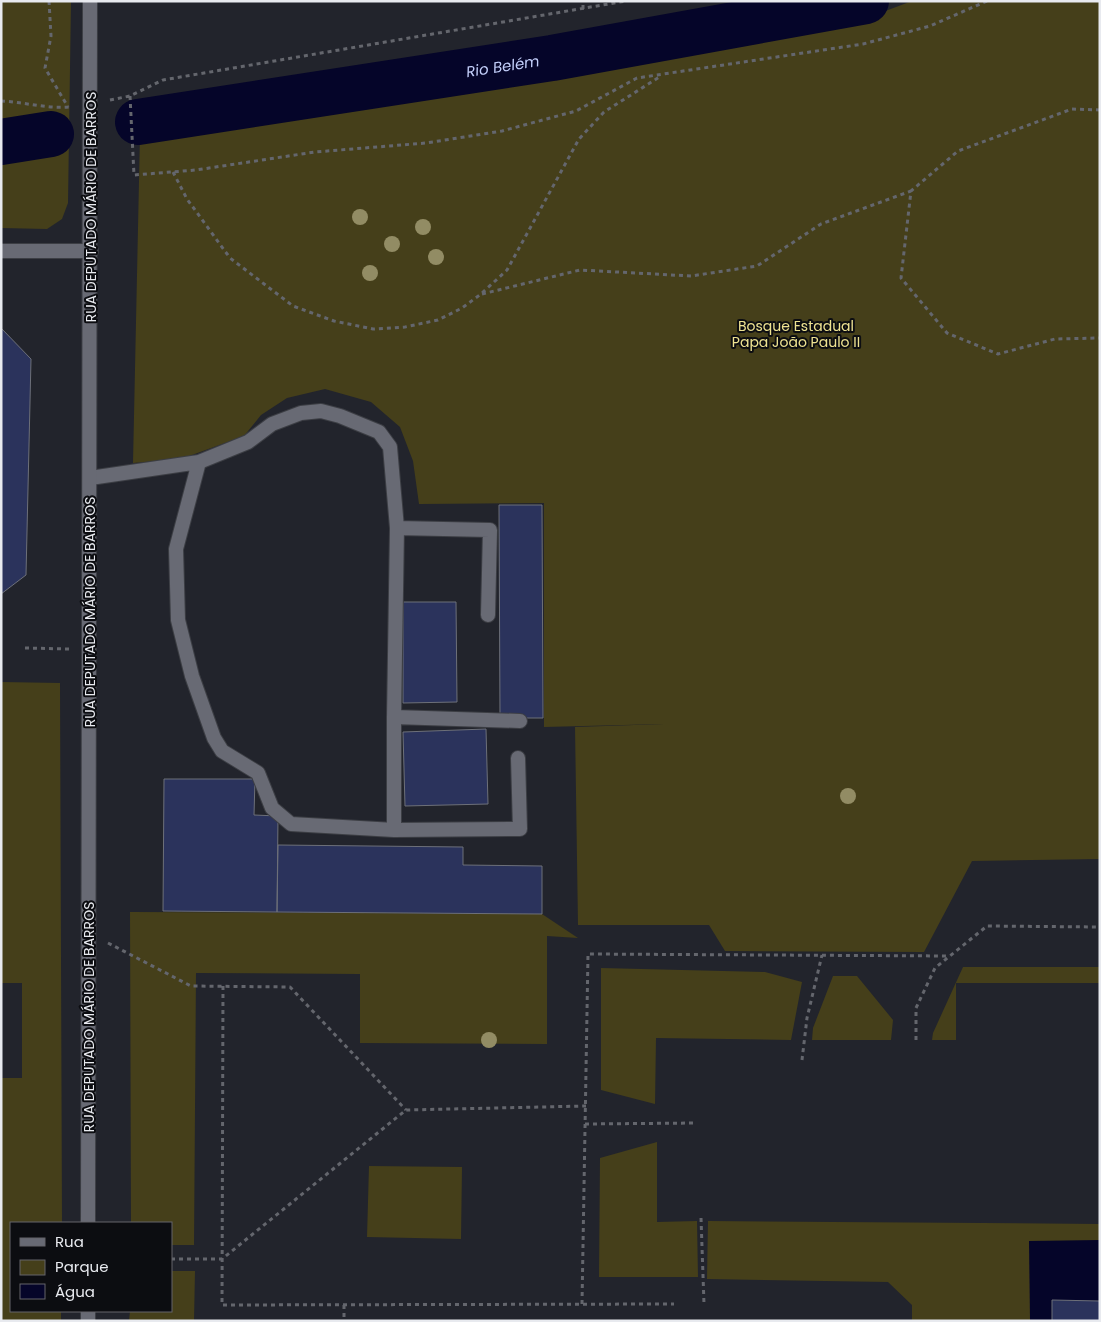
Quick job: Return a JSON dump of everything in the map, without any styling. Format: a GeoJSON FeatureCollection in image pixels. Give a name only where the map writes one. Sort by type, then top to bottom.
{"type":"FeatureCollection","features":[{"type":"Feature","properties":{"kind":"main road","name":"RUA DEPUTADO MÁRIO DE BARROS"},"geometry":{"type":"LineString","coordinates":[[88,1222],[90,1]]}},
{"type":"Feature","properties":{"kind":"main road"},"geometry":{"type":"LineString","coordinates":[[1,251],[91,252]]}},
{"type":"Feature","properties":{"kind":"main road"},"geometry":{"type":"LineString","coordinates":[[90,478],[199,462],[248,442],[272,424],[300,413],[321,411],[340,416],[379,432],[390,447],[397,528],[394,830]]}},
{"type":"Feature","properties":{"kind":"main road"},"geometry":{"type":"LineString","coordinates":[[199,462],[176,549],[178,620],[192,676],[214,738],[222,751],[258,773],[272,808],[291,824],[394,830],[520,829],[518,758]]}},
{"type":"Feature","properties":{"kind":"main road"},"geometry":{"type":"LineString","coordinates":[[397,528],[490,530],[488,616]]}},
{"type":"Feature","properties":{"kind":"main road"},"geometry":{"type":"LineString","coordinates":[[394,717],[520,721]]}},
{"type":"Feature","properties":{"kind":"path"},"geometry":{"type":"LineString","coordinates":[[1,101],[68,107],[45,68],[51,36],[49,1]]}},
{"type":"Feature","properties":{"kind":"path"},"geometry":{"type":"LineString","coordinates":[[583,1],[583,9]]}},
{"type":"Feature","properties":{"kind":"path"},"geometry":{"type":"LineString","coordinates":[[626,1],[163,80],[130,96],[134,175],[173,172],[315,152],[426,143],[502,131],[576,111],[637,78],[863,44],[930,26],[987,1]]}},
{"type":"Feature","properties":{"kind":"path"},"geometry":{"type":"LineString","coordinates":[[173,172],[203,223],[230,258],[293,306],[344,323],[373,328],[405,327],[438,320],[462,308],[481,294],[507,270],[579,139],[604,112],[663,74]]}},
{"type":"Feature","properties":{"kind":"path"},"geometry":{"type":"LineString","coordinates":[[481,294],[580,270],[691,276],[757,266],[821,224],[912,191],[958,151],[1072,109],[1100,110]]}},
{"type":"Feature","properties":{"kind":"path"},"geometry":{"type":"LineString","coordinates":[[912,191],[901,278],[947,333],[998,354],[1055,339],[1100,338]]}},
{"type":"Feature","properties":{"kind":"path"},"geometry":{"type":"LineString","coordinates":[[25,648],[90,650]]}},
{"type":"Feature","properties":{"kind":"path"},"geometry":{"type":"LineString","coordinates":[[916,1040],[916,1008],[935,968],[987,926],[1100,927]]}},
{"type":"Feature","properties":{"kind":"path"},"geometry":{"type":"LineString","coordinates":[[89,933],[190,986],[290,987],[406,1110]]}},
{"type":"Feature","properties":{"kind":"path"},"geometry":{"type":"LineString","coordinates":[[582,1304],[588,954],[950,956]]}},
{"type":"Feature","properties":{"kind":"path"},"geometry":{"type":"LineString","coordinates":[[802,1060],[807,1018],[822,955]]}},
{"type":"Feature","properties":{"kind":"path"},"geometry":{"type":"LineString","coordinates":[[223,986],[222,1305],[674,1304]]}},
{"type":"Feature","properties":{"kind":"path"},"geometry":{"type":"LineString","coordinates":[[172,1258],[222,1259],[406,1110],[586,1106]]}},
{"type":"Feature","properties":{"kind":"path"},"geometry":{"type":"LineString","coordinates":[[585,1124],[697,1123]]}},
{"type":"Feature","properties":{"kind":"path"},"geometry":{"type":"LineString","coordinates":[[701,1218],[704,1304]]}},
{"type":"Feature","properties":{"kind":"path"},"geometry":{"type":"LineString","coordinates":[[344,1304],[344,1321]]}},
{"type":"Feature","properties":{"kind":"green space"},"geometry":{"type":"Polygon","coordinates":[[[1,1],[71,1],[68,203],[62,219],[47,229],[1,228],[1,1]]]}},
{"type":"Feature","properties":{"kind":"green space","name":"Bosque Estadual Papa João Paulo II"},"geometry":{"type":"Polygon","coordinates":[[[912,1],[1100,1],[1100,859],[972,861],[924,952],[725,951],[709,925],[578,925],[575,727],[664,724],[544,727],[544,503],[419,504],[413,461],[400,427],[371,402],[325,389],[287,398],[261,415],[244,436],[181,459],[133,463],[140,134],[880,13],[912,1]]]}},
{"type":"Feature","properties":{"kind":"green space"},"geometry":{"type":"Polygon","coordinates":[[[1,682],[60,683],[62,1222],[10,1222],[10,1312],[61,1312],[61,1321],[1,1321],[1,1078],[22,1078],[22,983],[1,983],[1,682]]]}},
{"type":"Feature","properties":{"kind":"green space"},"geometry":{"type":"Polygon","coordinates":[[[130,912],[542,914],[578,938],[547,936],[547,1044],[360,1043],[360,974],[196,973],[194,1245],[172,1245],[172,1222],[131,1222],[130,912]]]}},
{"type":"Feature","properties":{"kind":"green space"},"geometry":{"type":"Polygon","coordinates":[[[963,967],[1100,967],[1100,983],[956,983],[956,1040],[932,1040],[933,1033],[963,967]]]}},
{"type":"Feature","properties":{"kind":"green space"},"geometry":{"type":"Polygon","coordinates":[[[601,968],[765,972],[802,982],[791,1040],[656,1038],[655,1104],[601,1090],[601,968]]]}},
{"type":"Feature","properties":{"kind":"green space"},"geometry":{"type":"Polygon","coordinates":[[[833,976],[857,976],[893,1020],[891,1040],[812,1040],[813,1028],[833,976]]]}},
{"type":"Feature","properties":{"kind":"green space"},"geometry":{"type":"Polygon","coordinates":[[[657,1142],[657,1222],[697,1221],[698,1277],[599,1277],[600,1158],[657,1142]]]}},
{"type":"Feature","properties":{"kind":"green space"},"geometry":{"type":"Polygon","coordinates":[[[369,1166],[462,1167],[461,1239],[367,1237],[369,1166]]]}},
{"type":"Feature","properties":{"kind":"green space"},"geometry":{"type":"Polygon","coordinates":[[[708,1221],[1100,1224],[1100,1321],[912,1321],[912,1305],[888,1282],[707,1279],[708,1221]]]}},
{"type":"Feature","properties":{"kind":"green space"},"geometry":{"type":"Polygon","coordinates":[[[172,1271],[195,1271],[194,1321],[129,1321],[130,1312],[172,1312],[172,1271]]]}},
{"type":"Feature","properties":{"kind":"water"},"geometry":{"type":"Polygon","coordinates":[[[1100,1240],[1100,1321],[1030,1321],[1029,1241],[1100,1240]]]}},
{"type":"Feature","properties":{"kind":"building"},"geometry":{"type":"Polygon","coordinates":[[[1,328],[31,359],[26,575],[1,594],[1,328]]]}},
{"type":"Feature","properties":{"kind":"building"},"geometry":{"type":"Polygon","coordinates":[[[499,505],[542,505],[543,718],[500,718],[499,505]]]}},
{"type":"Feature","properties":{"kind":"building"},"geometry":{"type":"Polygon","coordinates":[[[403,602],[456,602],[457,702],[403,703],[403,602]]]}},
{"type":"Feature","properties":{"kind":"building"},"geometry":{"type":"Polygon","coordinates":[[[486,729],[488,804],[405,806],[403,732],[486,729]]]}},
{"type":"Feature","properties":{"kind":"building"},"geometry":{"type":"Polygon","coordinates":[[[164,779],[255,779],[254,815],[278,816],[277,912],[163,911],[164,779]]]}},
{"type":"Feature","properties":{"kind":"building"},"geometry":{"type":"Polygon","coordinates":[[[278,845],[463,847],[463,865],[542,866],[542,914],[277,912],[278,845]]]}},
{"type":"Feature","properties":{"kind":"building"},"geometry":{"type":"Polygon","coordinates":[[[1052,1300],[1100,1301],[1100,1321],[1052,1321],[1052,1300]]]}},
{"type":"Feature","properties":{"kind":"waterway","name":"Rio Belém"},"geometry":{"type":"LineString","coordinates":[[138,122],[552,58],[866,1]]}},
{"type":"Feature","properties":{"kind":"waterway","name":"Rio Belém"},"geometry":{"type":"LineString","coordinates":[[1,142],[51,134]]}}]}
